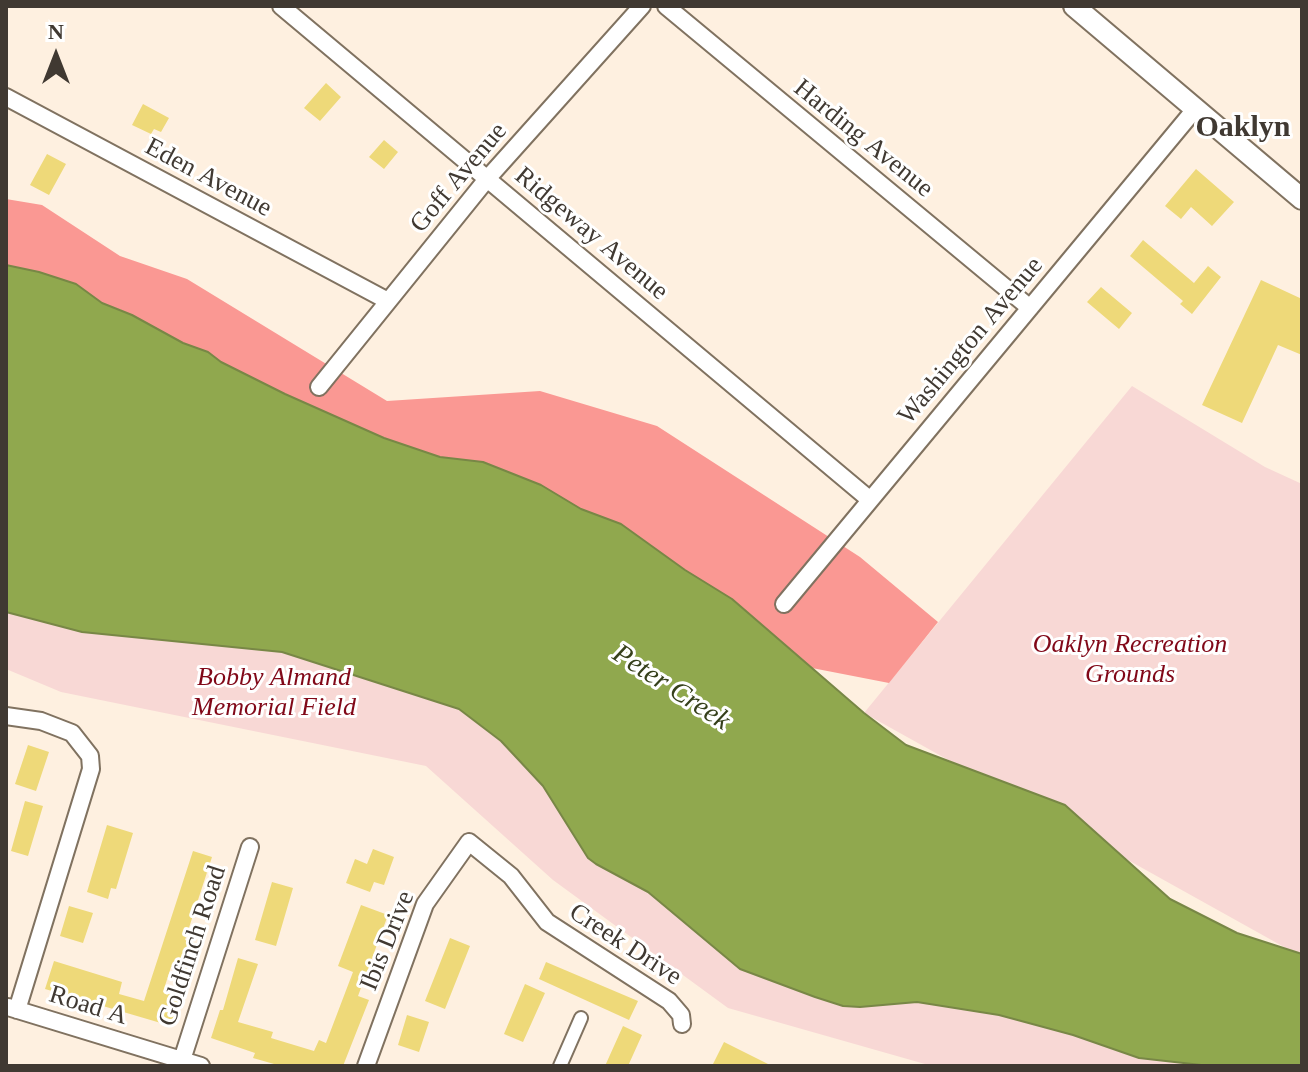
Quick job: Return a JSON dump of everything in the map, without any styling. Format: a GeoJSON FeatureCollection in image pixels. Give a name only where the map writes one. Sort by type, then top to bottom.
{"type":"FeatureCollection","features":[{"type":"Feature","properties":{"kind":"street","name":"Ridgeway Avenue"},"geometry":{"type":"LineString","coordinates":[[281,6],[869,499]]}},
{"type":"Feature","properties":{"kind":"street","name":"Goff Avenue"},"geometry":{"type":"LineString","coordinates":[[319,387],[487,179],[642,6]]}},
{"type":"Feature","properties":{"kind":"street","name":"Harding Avenue"},"geometry":{"type":"LineString","coordinates":[[666,6],[1030,308]]}},
{"type":"Feature","properties":{"kind":"street"},"geometry":{"type":"LineString","coordinates":[[1074,6],[1302,199]]}},
{"type":"Feature","properties":{"kind":"street","name":"Eden Avenue"},"geometry":{"type":"LineString","coordinates":[[6,97],[388,301]]}},
{"type":"Feature","properties":{"kind":"street","name":"Washington Avenue"},"geometry":{"type":"LineString","coordinates":[[784,604],[1196,108]]}},
{"type":"Feature","properties":{"kind":"street"},"geometry":{"type":"LineString","coordinates":[[6,716],[41,721],[72,733],[90,756],[91,769],[11,1008]]}},
{"type":"Feature","properties":{"kind":"street","name":"Creek Drive"},"geometry":{"type":"LineString","coordinates":[[469,842],[511,876],[547,922],[676,1006],[682,1024]]}},
{"type":"Feature","properties":{"kind":"street","name":"Ibis Drive"},"geometry":{"type":"LineString","coordinates":[[366,1066],[425,904],[469,842]]}},
{"type":"Feature","properties":{"kind":"street","name":"Goldfinch Road"},"geometry":{"type":"LineString","coordinates":[[182,1060],[250,847]]}},
{"type":"Feature","properties":{"kind":"street","name":"Road A"},"geometry":{"type":"LineString","coordinates":[[11,1008],[160,1060],[182,1060],[201,1066]]}},
{"type":"Feature","properties":{"kind":"street"},"geometry":{"type":"LineString","coordinates":[[560,1066],[581,1018]]}},
{"type":"Feature","properties":{"kind":"green space","name":"Oaklyn Recreation Grounds"},"geometry":{"type":"Polygon","coordinates":[[[1132,386],[1265,467],[1302,484],[1302,957],[864,713],[1132,386]]]}},
{"type":"Feature","properties":{"kind":"green space","name":"Bobby Almand Memorial Field"},"geometry":{"type":"Polygon","coordinates":[[[6,612],[82,632],[282,652],[459,709],[501,741],[543,786],[588,857],[648,892],[740,969],[999,1015],[1073,1035],[1139,1058],[1210,1066],[932,1066],[728,1008],[553,880],[426,766],[61,692],[6,669],[6,612]]]}},
{"type":"Feature","properties":{"kind":"shaded area"},"geometry":{"type":"Polygon","coordinates":[[[6,199],[42,205],[120,256],[187,279],[387,401],[540,391],[657,426],[860,557],[938,622],[889,683],[812,668],[732,599],[621,524],[581,509],[541,485],[484,462],[440,457],[384,438],[285,394],[221,362],[208,352],[102,303],[76,284],[6,265],[6,199]]]}},
{"type":"Feature","properties":{"kind":"water","name":"Peter Creek"},"geometry":{"type":"Polygon","coordinates":[[[6,265],[76,284],[102,303],[208,352],[221,362],[285,394],[384,438],[440,457],[483,462],[541,485],[581,509],[621,524],[732,599],[864,713],[906,745],[1065,805],[1170,899],[1237,933],[1302,954],[1302,1066],[1210,1066],[1139,1058],[1073,1035],[999,1015],[917,1002],[843,1006],[815,997],[740,969],[648,892],[588,858],[543,786],[501,741],[459,709],[282,652],[82,632],[6,612],[6,265]]]}},
{"type":"Feature","properties":{"kind":"building"},"geometry":{"type":"Polygon","coordinates":[[[326,83],[341,97],[320,121],[304,108],[326,83]]]}},
{"type":"Feature","properties":{"kind":"building"},"geometry":{"type":"Polygon","coordinates":[[[143,104],[169,118],[161,132],[154,129],[151,134],[132,125],[143,104]]]}},
{"type":"Feature","properties":{"kind":"building"},"geometry":{"type":"Polygon","coordinates":[[[384,140],[398,152],[384,169],[369,157],[384,140]]]}},
{"type":"Feature","properties":{"kind":"building"},"geometry":{"type":"Polygon","coordinates":[[[47,154],[66,164],[49,195],[30,185],[47,154]]]}},
{"type":"Feature","properties":{"kind":"building"},"geometry":{"type":"Polygon","coordinates":[[[1196,169],[1234,202],[1212,226],[1191,207],[1181,219],[1165,206],[1196,169]]]}},
{"type":"Feature","properties":{"kind":"building"},"geometry":{"type":"Polygon","coordinates":[[[1143,240],[1194,283],[1208,266],[1221,277],[1192,314],[1180,304],[1183,301],[1130,256],[1143,240]]]}},
{"type":"Feature","properties":{"kind":"building"},"geometry":{"type":"Polygon","coordinates":[[[1261,280],[1302,299],[1302,355],[1278,345],[1242,423],[1202,405],[1261,280]]]}},
{"type":"Feature","properties":{"kind":"building"},"geometry":{"type":"Polygon","coordinates":[[[1101,287],[1132,313],[1119,329],[1087,302],[1101,287]]]}},
{"type":"Feature","properties":{"kind":"building"},"geometry":{"type":"Polygon","coordinates":[[[28,745],[49,752],[36,791],[15,784],[28,745]]]}},
{"type":"Feature","properties":{"kind":"building"},"geometry":{"type":"Polygon","coordinates":[[[25,801],[43,806],[28,856],[11,851],[25,801]]]}},
{"type":"Feature","properties":{"kind":"building"},"geometry":{"type":"Polygon","coordinates":[[[107,825],[133,833],[116,889],[111,888],[108,899],[87,892],[107,825]]]}},
{"type":"Feature","properties":{"kind":"building"},"geometry":{"type":"Polygon","coordinates":[[[373,849],[394,857],[384,885],[374,882],[370,892],[346,883],[355,859],[367,864],[373,849]]]}},
{"type":"Feature","properties":{"kind":"building"},"geometry":{"type":"Polygon","coordinates":[[[193,851],[212,857],[185,940],[195,943],[186,971],[171,967],[163,992],[181,998],[171,1026],[45,989],[54,961],[122,982],[119,994],[144,1001],[193,851]]]}},
{"type":"Feature","properties":{"kind":"building"},"geometry":{"type":"Polygon","coordinates":[[[272,882],[293,888],[276,946],[255,940],[272,882]]]}},
{"type":"Feature","properties":{"kind":"building"},"geometry":{"type":"Polygon","coordinates":[[[361,905],[388,915],[358,996],[369,1000],[343,1066],[281,1066],[253,1058],[255,1053],[211,1038],[220,1010],[223,1010],[238,958],[258,964],[238,1022],[273,1032],[271,1038],[314,1051],[319,1040],[326,1043],[353,972],[338,966],[361,905]]]}},
{"type":"Feature","properties":{"kind":"building"},"geometry":{"type":"Polygon","coordinates":[[[69,906],[93,913],[83,943],[60,936],[69,906]]]}},
{"type":"Feature","properties":{"kind":"building"},"geometry":{"type":"Polygon","coordinates":[[[450,938],[470,946],[445,1009],[425,1001],[450,938]]]}},
{"type":"Feature","properties":{"kind":"building"},"geometry":{"type":"Polygon","coordinates":[[[546,962],[638,1001],[629,1020],[539,979],[546,962]]]}},
{"type":"Feature","properties":{"kind":"building"},"geometry":{"type":"Polygon","coordinates":[[[525,984],[545,993],[523,1042],[504,1034],[525,984]]]}},
{"type":"Feature","properties":{"kind":"building"},"geometry":{"type":"Polygon","coordinates":[[[407,1015],[429,1022],[419,1052],[398,1045],[407,1015]]]}},
{"type":"Feature","properties":{"kind":"building"},"geometry":{"type":"Polygon","coordinates":[[[623,1026],[642,1035],[628,1066],[605,1066],[623,1026]]]}},
{"type":"Feature","properties":{"kind":"building"},"geometry":{"type":"Polygon","coordinates":[[[724,1042],[772,1066],[712,1066],[724,1042]]]}},
{"type":"Feature","properties":{"kind":"district","name":"Oaklyn"},"geometry":{"type":"Point","coordinates":[1243,128]}}]}
